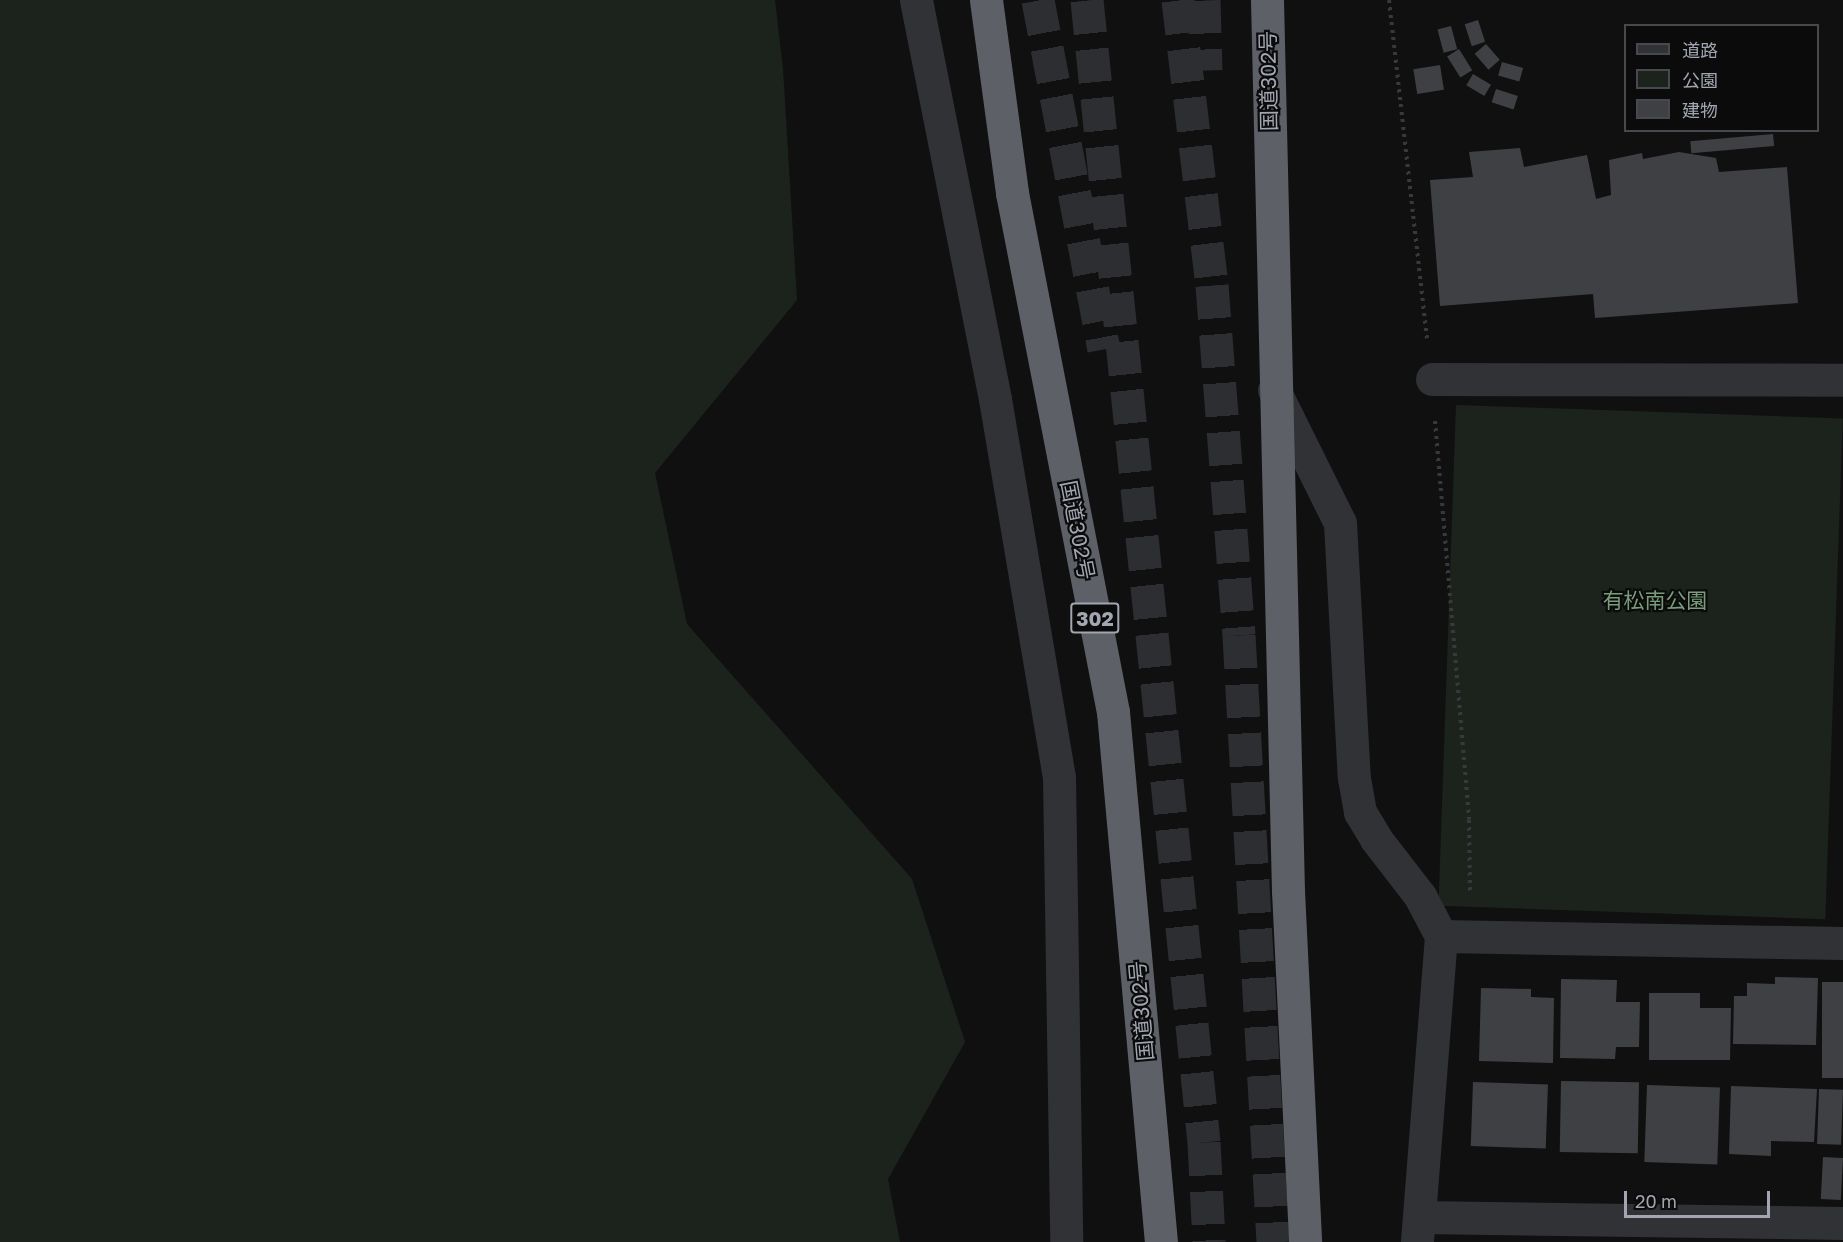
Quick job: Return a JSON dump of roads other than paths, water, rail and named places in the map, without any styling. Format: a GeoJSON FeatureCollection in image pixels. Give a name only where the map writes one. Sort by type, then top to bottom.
{"type":"FeatureCollection","features":[{"type":"Feature","properties":{"kind":"highway","name":"国道302号"},"geometry":{"type":"LineString","coordinates":[[986,0],[1012,193],[1113,712],[1161,1242]]}},
{"type":"Feature","properties":{"kind":"highway","name":"国道302号"},"geometry":{"type":"LineString","coordinates":[[1267,0],[1274,390],[1287,879],[1305,1242]]}},
{"type":"Feature","properties":{"kind":"street"},"geometry":{"type":"LineString","coordinates":[[916,0],[995,399],[1059,777],[1066,1242]]}},
{"type":"Feature","properties":{"kind":"street"},"geometry":{"type":"LineString","coordinates":[[1432,379],[1843,380]]}},
{"type":"Feature","properties":{"kind":"street"},"geometry":{"type":"LineString","coordinates":[[1274,390],[1340,523],[1354,778],[1360,812],[1376,839],[1420,896],[1455,936],[1843,943]]}},
{"type":"Feature","properties":{"kind":"street"},"geometry":{"type":"LineString","coordinates":[[1455,936],[1418,1229],[1843,1223]]}},
{"type":"Feature","properties":{"kind":"tunnel"},"geometry":{"type":"LineString","coordinates":[[1038,0],[1104,349]]}},
{"type":"Feature","properties":{"kind":"tunnel"},"geometry":{"type":"LineString","coordinates":[[1087,0],[1204,1142],[1209,1242]]}},
{"type":"Feature","properties":{"kind":"tunnel"},"geometry":{"type":"LineString","coordinates":[[1178,0],[1212,285],[1239,635],[1273,1242]]}},
{"type":"Feature","properties":{"kind":"tunnel"},"geometry":{"type":"LineString","coordinates":[[1204,0],[1206,70]]}},
{"type":"Feature","properties":{"kind":"park label","name":"有松南公園"},"geometry":{"type":"Point","coordinates":[1655,600]}}]}
